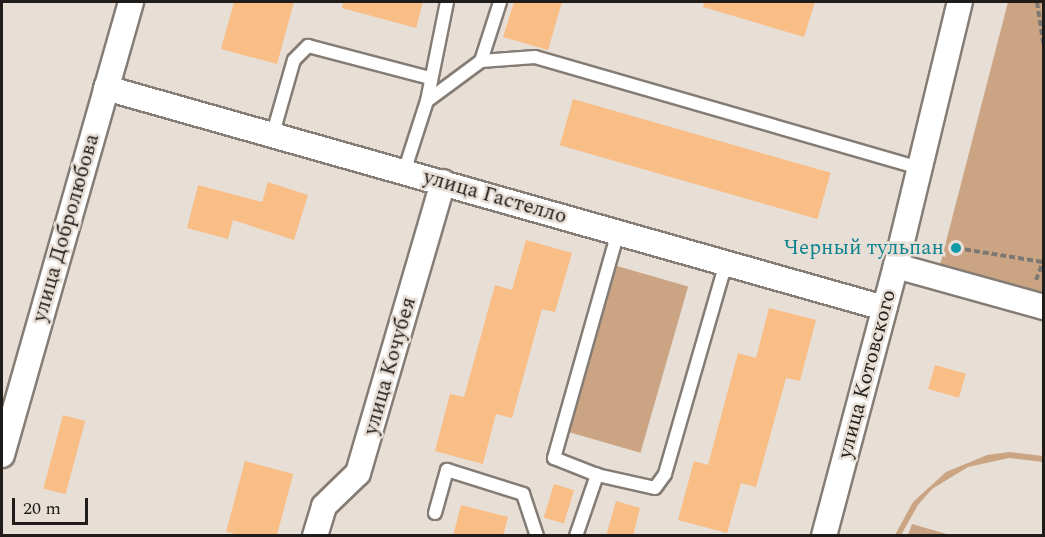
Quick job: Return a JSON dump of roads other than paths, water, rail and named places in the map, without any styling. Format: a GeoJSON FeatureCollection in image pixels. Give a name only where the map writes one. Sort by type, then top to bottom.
{"type":"FeatureCollection","features":[{"type":"Feature","properties":{"kind":"street","name":"улица Добролюбова"},"geometry":{"type":"LineString","coordinates":[[2,454],[131,2]]}},
{"type":"Feature","properties":{"kind":"street","name":"улица Котовского"},"geometry":{"type":"LineString","coordinates":[[824,536],[896,266],[960,2]]}},
{"type":"Feature","properties":{"kind":"street","name":"улица Гастелло"},"geometry":{"type":"LineString","coordinates":[[106,88],[273,133],[884,308]]}},
{"type":"Feature","properties":{"kind":"street","name":"улица Кочубея"},"geometry":{"type":"LineString","coordinates":[[315,536],[324,506],[358,473],[442,183]]}},
{"type":"Feature","properties":{"kind":"street"},"geometry":{"type":"LineString","coordinates":[[896,266],[1038,298]]}},
{"type":"Feature","properties":{"kind":"lane"},"geometry":{"type":"LineString","coordinates":[[404,172],[427,101],[447,2]]}},
{"type":"Feature","properties":{"kind":"lane"},"geometry":{"type":"LineString","coordinates":[[481,61],[500,2]]}},
{"type":"Feature","properties":{"kind":"lane"},"geometry":{"type":"LineString","coordinates":[[273,133],[294,60],[308,46],[430,78]]}},
{"type":"Feature","properties":{"kind":"lane"},"geometry":{"type":"LineString","coordinates":[[427,101],[481,61],[535,57],[920,168]]}},
{"type":"Feature","properties":{"kind":"lane"},"geometry":{"type":"LineString","coordinates":[[618,232],[554,458],[597,475],[655,488],[665,474],[726,263]]}},
{"type":"Feature","properties":{"kind":"lane"},"geometry":{"type":"LineString","coordinates":[[435,513],[447,470],[523,494],[537,536]]}},
{"type":"Feature","properties":{"kind":"lane"},"geometry":{"type":"LineString","coordinates":[[576,536],[597,475]]}},
{"type":"Feature","properties":{"kind":"place","name":"Черный тульпан"},"geometry":{"type":"Point","coordinates":[956,248]}}]}
